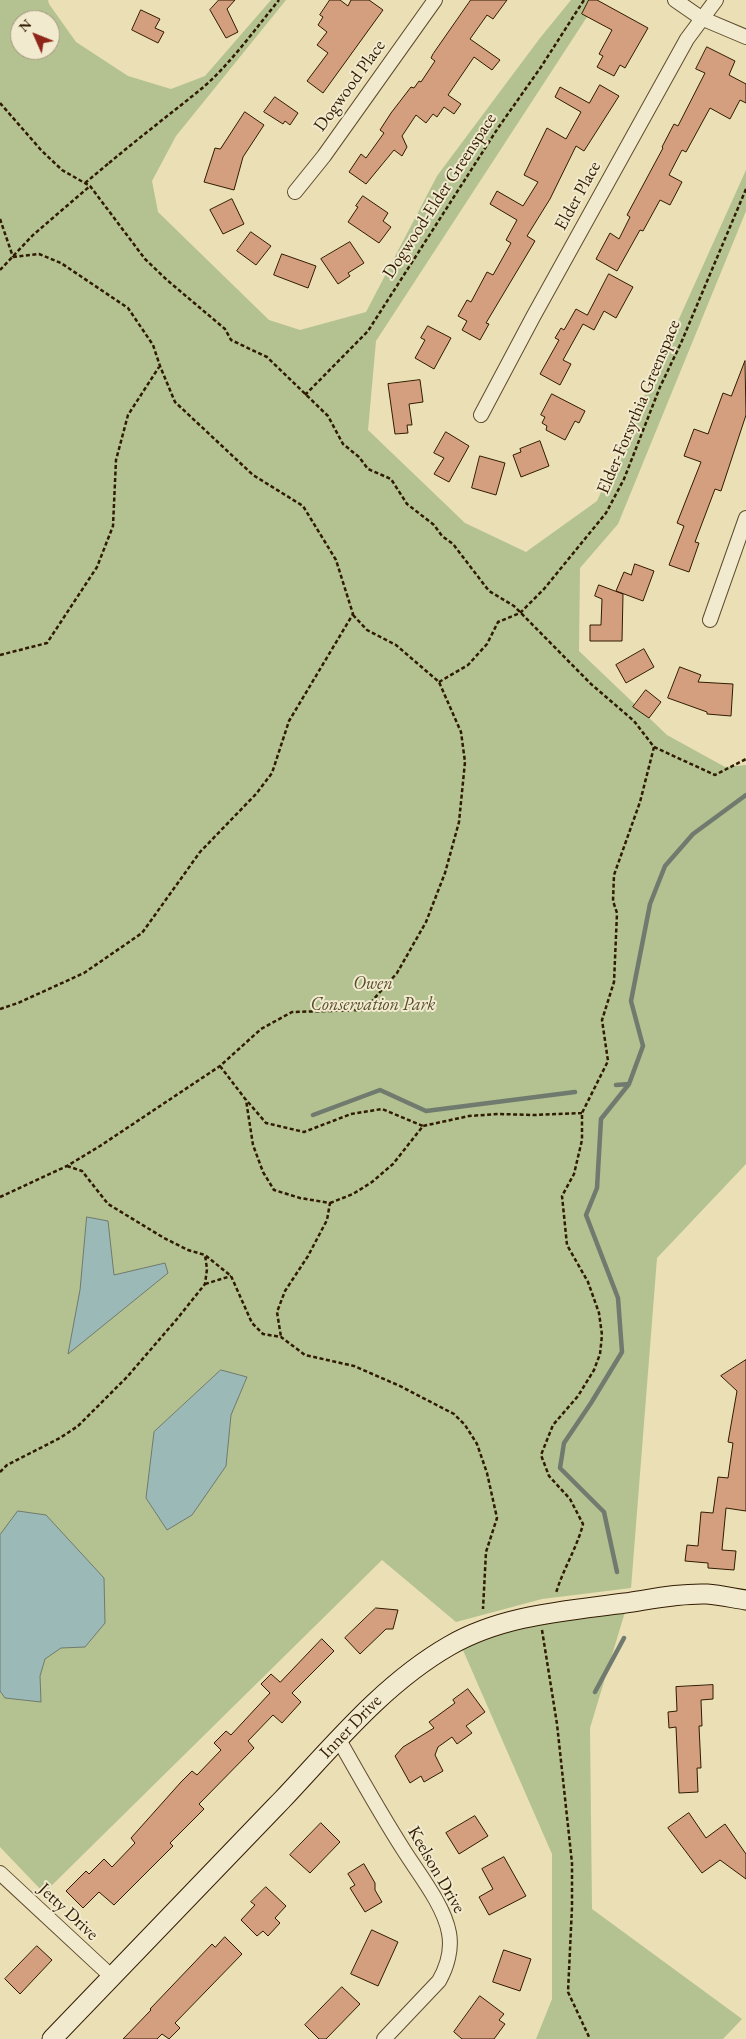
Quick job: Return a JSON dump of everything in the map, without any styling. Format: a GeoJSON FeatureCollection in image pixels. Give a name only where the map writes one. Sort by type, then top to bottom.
{"type":"FeatureCollection","features":[{"type":"Feature","properties":{"kind":"street","name":"Dogwood Place"},"geometry":{"type":"LineString","coordinates":[[295,192],[324,156],[435,0]]}},
{"type":"Feature","properties":{"kind":"street"},"geometry":{"type":"LineString","coordinates":[[675,0],[701,18],[746,37]]}},
{"type":"Feature","properties":{"kind":"street","name":"Elder Place"},"geometry":{"type":"LineString","coordinates":[[481,414],[537,308],[682,48],[701,18],[716,0]]}},
{"type":"Feature","properties":{"kind":"street"},"geometry":{"type":"LineString","coordinates":[[710,620],[746,518]]}},
{"type":"Feature","properties":{"kind":"street","name":"Inner Drive"},"geometry":{"type":"LineString","coordinates":[[52,2039],[339,1740],[394,1684],[416,1666],[451,1644],[508,1621],[648,1600],[707,1594],[746,1600]]}},
{"type":"Feature","properties":{"kind":"street","name":"Keelson Drive"},"geometry":{"type":"LineString","coordinates":[[339,1740],[380,1812],[441,1911],[449,1933],[450,1949],[445,1970],[439,1981],[384,2039]]}},
{"type":"Feature","properties":{"kind":"street","name":"Jetty Drive"},"geometry":{"type":"LineString","coordinates":[[0,1873],[112,1977]]}},
{"type":"Feature","properties":{"kind":"path"},"geometry":{"type":"LineString","coordinates":[[85,183],[180,104],[201,89],[237,51],[279,0]]}},
{"type":"Feature","properties":{"kind":"path","name":"Dogwood-Elder Greenspace"},"geometry":{"type":"LineString","coordinates":[[305,395],[368,331],[498,128],[541,67],[584,0]]}},
{"type":"Feature","properties":{"kind":"path"},"geometry":{"type":"LineString","coordinates":[[0,103],[41,150],[62,170],[90,186],[117,224],[150,264],[225,329],[231,340],[267,357],[328,416],[343,444],[359,457],[368,469],[391,479],[407,504],[434,525],[442,536],[453,544],[489,590],[514,606],[591,684],[634,721],[654,747],[716,775],[746,759]]}},
{"type":"Feature","properties":{"kind":"path"},"geometry":{"type":"LineString","coordinates":[[110,163],[115,158]]}},
{"type":"Feature","properties":{"kind":"path"},"geometry":{"type":"LineString","coordinates":[[0,270],[33,235],[90,186]]}},
{"type":"Feature","properties":{"kind":"path","name":"Elder-Forsythia Greenspace"},"geometry":{"type":"LineString","coordinates":[[520,613],[544,589],[606,512],[624,479],[660,387],[746,189]]}},
{"type":"Feature","properties":{"kind":"path"},"geometry":{"type":"LineString","coordinates":[[0,219],[12,257]]}},
{"type":"Feature","properties":{"kind":"path"},"geometry":{"type":"LineString","coordinates":[[0,1197],[67,1166],[220,1066],[261,1029],[292,1012],[364,1010],[397,973],[426,922],[445,873],[459,822],[465,762],[462,732],[439,682],[396,645],[367,630],[353,614],[336,560],[303,506],[254,475],[174,402],[153,345],[128,308],[62,263],[40,254],[12,257]]}},
{"type":"Feature","properties":{"kind":"path"},"geometry":{"type":"LineString","coordinates":[[0,655],[47,643],[97,568],[113,526],[116,460],[128,415],[160,366]]}},
{"type":"Feature","properties":{"kind":"path"},"geometry":{"type":"LineString","coordinates":[[439,682],[468,665],[487,644],[498,622],[520,613]]}},
{"type":"Feature","properties":{"kind":"path"},"geometry":{"type":"LineString","coordinates":[[0,1009],[18,1003],[84,973],[142,933],[200,852],[256,794],[272,773],[289,721],[353,614]]}},
{"type":"Feature","properties":{"kind":"path"},"geometry":{"type":"LineString","coordinates":[[556,1593],[578,1542],[583,1524],[570,1499],[549,1476],[541,1455],[553,1425],[578,1396],[594,1370],[600,1354],[602,1335],[598,1313],[588,1282],[567,1245],[562,1196],[574,1174],[582,1140],[582,1112],[608,1061],[602,1020],[614,982],[617,913],[613,901],[614,874],[640,802],[654,747]]}},
{"type":"Feature","properties":{"kind":"path"},"geometry":{"type":"LineString","coordinates":[[220,1066],[266,1123],[304,1132],[352,1114],[382,1109],[423,1126],[468,1116],[582,1112]]}},
{"type":"Feature","properties":{"kind":"path"},"geometry":{"type":"LineString","coordinates":[[246,1100],[253,1145],[262,1172],[274,1190],[300,1198],[330,1203],[353,1194],[372,1182],[393,1164],[423,1126]]}},
{"type":"Feature","properties":{"kind":"path"},"geometry":{"type":"LineString","coordinates":[[67,1166],[82,1171],[108,1204],[164,1238],[188,1250],[205,1255],[231,1276],[252,1323],[263,1334],[281,1337],[305,1355],[354,1366],[425,1398],[454,1414],[466,1425],[477,1444],[487,1473],[497,1518],[486,1552],[482,1609]]}},
{"type":"Feature","properties":{"kind":"path"},"geometry":{"type":"LineString","coordinates":[[281,1337],[277,1312],[285,1290],[308,1256],[327,1220],[330,1203]]}},
{"type":"Feature","properties":{"kind":"path"},"geometry":{"type":"LineString","coordinates":[[0,1472],[7,1466],[60,1438],[78,1426],[133,1371],[204,1284],[207,1269],[205,1255]]}},
{"type":"Feature","properties":{"kind":"path"},"geometry":{"type":"LineString","coordinates":[[204,1284],[231,1276]]}},
{"type":"Feature","properties":{"kind":"path"},"geometry":{"type":"LineString","coordinates":[[539,1615],[561,1753],[572,1863],[568,1992],[590,2039]]}},
{"type":"Feature","properties":{"kind":"green space","name":"Owen Conservation Park"},"geometry":{"type":"Polygon","coordinates":[[[0,0],[48,0],[53,10],[10,10],[10,60],[60,60],[60,19],[76,42],[128,76],[171,89],[205,76],[271,0],[286,0],[176,136],[152,181],[158,212],[269,320],[300,330],[366,312],[437,176],[540,38],[571,0],[598,0],[376,341],[368,430],[465,523],[526,552],[597,501],[746,170],[746,211],[618,524],[580,568],[579,651],[667,735],[725,767],[746,765],[746,1164],[657,1258],[631,1588],[542,1599],[456,1622],[382,1560],[44,1893],[0,1847],[0,0]]]}},
{"type":"Feature","properties":{"kind":"green space"},"geometry":{"type":"Polygon","coordinates":[[[628,1602],[590,1728],[592,1909],[742,2019],[723,2039],[536,2039],[552,1999],[552,1854],[459,1641],[628,1602]]]}},
{"type":"Feature","properties":{"kind":"water"},"geometry":{"type":"Polygon","coordinates":[[[87,1217],[108,1221],[114,1275],[165,1263],[168,1273],[68,1354],[80,1290],[87,1217]]]}},
{"type":"Feature","properties":{"kind":"water"},"geometry":{"type":"Polygon","coordinates":[[[221,1370],[247,1377],[231,1415],[226,1466],[192,1515],[167,1530],[146,1498],[154,1432],[221,1370]]]}},
{"type":"Feature","properties":{"kind":"water"},"geometry":{"type":"Polygon","coordinates":[[[18,1511],[46,1515],[104,1578],[105,1623],[85,1647],[61,1648],[45,1659],[40,1676],[41,1702],[5,1698],[0,1691],[0,1535],[18,1511]]]}},
{"type":"Feature","properties":{"kind":"building"},"geometry":{"type":"Polygon","coordinates":[[[219,0],[235,0],[227,9],[238,32],[226,38],[210,10],[219,0]]]}},
{"type":"Feature","properties":{"kind":"building"},"geometry":{"type":"Polygon","coordinates":[[[330,0],[340,0],[348,6],[351,0],[369,0],[383,10],[323,93],[307,81],[328,53],[317,45],[327,32],[318,25],[323,17],[320,15],[330,0]]]}},
{"type":"Feature","properties":{"kind":"building"},"geometry":{"type":"Polygon","coordinates":[[[471,0],[507,0],[493,19],[487,15],[470,39],[500,60],[492,70],[474,57],[448,95],[461,104],[454,114],[444,107],[437,117],[433,114],[426,123],[416,115],[402,136],[407,147],[402,156],[394,150],[366,184],[349,172],[361,154],[366,158],[384,133],[380,130],[411,87],[414,88],[419,81],[421,82],[435,61],[431,58],[433,54],[471,0]]]}},
{"type":"Feature","properties":{"kind":"building"},"geometry":{"type":"Polygon","coordinates":[[[589,0],[597,0],[648,28],[625,68],[620,65],[614,76],[597,67],[603,56],[599,54],[612,30],[582,14],[589,0]]]}},
{"type":"Feature","properties":{"kind":"building"},"geometry":{"type":"Polygon","coordinates":[[[141,10],[160,19],[155,28],[164,32],[158,43],[132,30],[141,10]]]}},
{"type":"Feature","properties":{"kind":"building"},"geometry":{"type":"Polygon","coordinates":[[[707,47],[735,61],[729,75],[746,84],[746,103],[740,100],[730,119],[710,108],[686,152],[682,150],[669,175],[682,182],[670,205],[660,200],[643,231],[640,230],[617,271],[596,259],[610,233],[619,239],[630,217],[627,215],[662,147],[674,124],[678,126],[705,73],[696,69],[707,47]]]}},
{"type":"Feature","properties":{"kind":"building"},"geometry":{"type":"Polygon","coordinates":[[[600,85],[619,96],[584,151],[576,146],[550,199],[527,236],[535,241],[486,323],[489,324],[480,340],[462,330],[467,321],[458,316],[467,300],[471,302],[487,272],[493,275],[511,243],[506,240],[517,220],[490,204],[497,191],[523,206],[538,182],[524,175],[547,128],[566,139],[581,112],[555,97],[560,87],[589,103],[600,85]]]}},
{"type":"Feature","properties":{"kind":"building"},"geometry":{"type":"Polygon","coordinates":[[[275,97],[298,113],[290,125],[285,121],[283,124],[264,112],[275,97]]]}},
{"type":"Feature","properties":{"kind":"building"},"geometry":{"type":"Polygon","coordinates":[[[245,112],[264,125],[243,157],[234,190],[204,182],[215,148],[220,149],[245,112]]]}},
{"type":"Feature","properties":{"kind":"building"},"geometry":{"type":"Polygon","coordinates":[[[363,196],[388,213],[383,221],[391,227],[379,243],[348,222],[363,196]]]}},
{"type":"Feature","properties":{"kind":"building"},"geometry":{"type":"Polygon","coordinates":[[[232,199],[244,224],[223,234],[210,210],[232,199]]]}},
{"type":"Feature","properties":{"kind":"building"},"geometry":{"type":"Polygon","coordinates":[[[251,232],[271,246],[256,265],[237,251],[251,232]]]}},
{"type":"Feature","properties":{"kind":"building"},"geometry":{"type":"Polygon","coordinates":[[[350,242],[364,263],[348,273],[350,276],[338,284],[321,259],[350,242]]]}},
{"type":"Feature","properties":{"kind":"building"},"geometry":{"type":"Polygon","coordinates":[[[282,254],[316,266],[308,288],[274,275],[282,254]]]}},
{"type":"Feature","properties":{"kind":"building"},"geometry":{"type":"Polygon","coordinates":[[[609,274],[633,287],[616,318],[604,311],[594,330],[583,324],[563,360],[571,364],[560,385],[540,374],[559,340],[555,338],[561,328],[564,330],[576,309],[587,315],[609,274]]]}},
{"type":"Feature","properties":{"kind":"building"},"geometry":{"type":"Polygon","coordinates":[[[428,326],[451,338],[434,369],[415,358],[425,340],[421,338],[428,326]]]}},
{"type":"Feature","properties":{"kind":"building"},"geometry":{"type":"Polygon","coordinates":[[[745,361],[746,415],[721,491],[715,489],[695,542],[699,543],[689,572],[669,565],[684,526],[677,523],[701,462],[684,456],[694,429],[708,434],[723,393],[731,396],[745,361]]]}},
{"type":"Feature","properties":{"kind":"building"},"geometry":{"type":"Polygon","coordinates":[[[420,380],[423,402],[409,404],[412,425],[407,425],[408,433],[395,434],[388,384],[420,380]]]}},
{"type":"Feature","properties":{"kind":"building"},"geometry":{"type":"Polygon","coordinates":[[[552,394],[585,411],[579,423],[575,421],[565,440],[546,430],[547,426],[542,423],[545,417],[541,415],[552,394]]]}},
{"type":"Feature","properties":{"kind":"building"},"geometry":{"type":"Polygon","coordinates":[[[446,432],[469,446],[449,482],[434,474],[444,458],[434,453],[446,432]]]}},
{"type":"Feature","properties":{"kind":"building"},"geometry":{"type":"Polygon","coordinates":[[[540,441],[549,466],[521,477],[513,455],[521,452],[520,449],[540,441]]]}},
{"type":"Feature","properties":{"kind":"building"},"geometry":{"type":"Polygon","coordinates":[[[480,456],[505,463],[496,495],[472,488],[480,456]]]}},
{"type":"Feature","properties":{"kind":"building"},"geometry":{"type":"Polygon","coordinates":[[[635,564],[654,571],[643,601],[616,591],[624,572],[631,575],[635,564]]]}},
{"type":"Feature","properties":{"kind":"building"},"geometry":{"type":"Polygon","coordinates":[[[599,585],[623,594],[622,641],[590,641],[590,625],[601,625],[602,599],[595,596],[599,585]]]}},
{"type":"Feature","properties":{"kind":"building"},"geometry":{"type":"Polygon","coordinates":[[[644,649],[654,667],[626,683],[616,665],[644,649]]]}},
{"type":"Feature","properties":{"kind":"building"},"geometry":{"type":"Polygon","coordinates":[[[680,667],[701,675],[698,682],[733,684],[731,716],[707,714],[707,712],[668,698],[680,667]]]}},
{"type":"Feature","properties":{"kind":"building"},"geometry":{"type":"Polygon","coordinates":[[[646,690],[661,702],[649,718],[633,707],[646,690]]]}},
{"type":"Feature","properties":{"kind":"building"},"geometry":{"type":"Polygon","coordinates":[[[746,1360],[746,1511],[726,1508],[722,1550],[736,1551],[734,1570],[708,1568],[708,1563],[685,1561],[687,1545],[698,1546],[701,1512],[713,1513],[718,1477],[728,1478],[733,1443],[728,1442],[737,1391],[721,1376],[746,1360]]]}},
{"type":"Feature","properties":{"kind":"building"},"geometry":{"type":"Polygon","coordinates":[[[376,1608],[398,1610],[393,1629],[386,1629],[360,1654],[345,1638],[376,1608]]]}},
{"type":"Feature","properties":{"kind":"building"},"geometry":{"type":"Polygon","coordinates":[[[322,1639],[334,1651],[292,1693],[301,1702],[282,1723],[273,1715],[248,1741],[254,1748],[199,1804],[204,1809],[170,1843],[173,1846],[114,1905],[99,1892],[83,1908],[66,1891],[86,1871],[89,1874],[104,1859],[112,1867],[135,1843],[131,1838],[181,1782],[192,1771],[197,1775],[221,1750],[214,1743],[226,1731],[231,1735],[270,1693],[261,1684],[271,1674],[280,1682],[322,1639]]]}},
{"type":"Feature","properties":{"kind":"building"},"geometry":{"type":"Polygon","coordinates":[[[713,1685],[713,1699],[701,1700],[702,1726],[699,1726],[701,1768],[697,1768],[698,1792],[679,1793],[676,1727],[669,1728],[668,1712],[677,1711],[676,1687],[713,1685]]]}},
{"type":"Feature","properties":{"kind":"building"},"geometry":{"type":"Polygon","coordinates":[[[468,1689],[485,1712],[466,1726],[472,1733],[457,1744],[452,1737],[438,1747],[435,1755],[443,1771],[424,1782],[421,1776],[410,1783],[395,1756],[403,1747],[434,1728],[429,1722],[455,1703],[453,1700],[468,1689]]]}},
{"type":"Feature","properties":{"kind":"building"},"geometry":{"type":"Polygon","coordinates":[[[689,1813],[706,1838],[725,1824],[746,1854],[746,1879],[720,1860],[702,1873],[668,1828],[689,1813]]]}},
{"type":"Feature","properties":{"kind":"building"},"geometry":{"type":"Polygon","coordinates":[[[475,1816],[488,1836],[459,1854],[446,1833],[475,1816]]]}},
{"type":"Feature","properties":{"kind":"building"},"geometry":{"type":"Polygon","coordinates":[[[321,1823],[340,1842],[310,1873],[290,1855],[321,1823]]]}},
{"type":"Feature","properties":{"kind":"building"},"geometry":{"type":"Polygon","coordinates":[[[504,1857],[526,1896],[489,1915],[479,1897],[493,1889],[482,1869],[504,1857]]]}},
{"type":"Feature","properties":{"kind":"building"},"geometry":{"type":"Polygon","coordinates":[[[364,1864],[375,1883],[375,1890],[382,1902],[365,1912],[350,1888],[355,1885],[348,1874],[364,1864]]]}},
{"type":"Feature","properties":{"kind":"building"},"geometry":{"type":"Polygon","coordinates":[[[266,1887],[286,1906],[275,1918],[280,1923],[268,1936],[263,1931],[257,1936],[241,1920],[255,1905],[251,1902],[266,1887]]]}},
{"type":"Feature","properties":{"kind":"building"},"geometry":{"type":"Polygon","coordinates":[[[372,1930],[398,1942],[378,1986],[351,1974],[372,1930]]]}},
{"type":"Feature","properties":{"kind":"building"},"geometry":{"type":"Polygon","coordinates":[[[225,1937],[242,1954],[175,2023],[180,2028],[169,2039],[162,2034],[157,2039],[123,2039],[212,1944],[215,1947],[225,1937]]]}},
{"type":"Feature","properties":{"kind":"building"},"geometry":{"type":"Polygon","coordinates":[[[37,1946],[52,1960],[20,1994],[5,1979],[37,1946]]]}},
{"type":"Feature","properties":{"kind":"building"},"geometry":{"type":"Polygon","coordinates":[[[504,1950],[531,1959],[520,1991],[493,1982],[504,1950]]]}},
{"type":"Feature","properties":{"kind":"building"},"geometry":{"type":"Polygon","coordinates":[[[342,1987],[360,2004],[326,2039],[319,2039],[305,2025],[342,1987]]]}},
{"type":"Feature","properties":{"kind":"building"},"geometry":{"type":"Polygon","coordinates":[[[480,1996],[504,2014],[499,2020],[505,2024],[494,2039],[462,2039],[454,2032],[480,1996]]]}},
{"type":"Feature","properties":{"kind":"waterway"},"geometry":{"type":"LineString","coordinates":[[617,1572],[604,1512],[560,1468],[564,1443],[622,1352],[618,1298],[586,1215],[597,1188],[601,1119],[629,1084],[643,1046],[631,1001],[650,904],[665,866],[693,834],[746,795]]}},
{"type":"Feature","properties":{"kind":"waterway"},"geometry":{"type":"LineString","coordinates":[[616,1085],[629,1084]]}},
{"type":"Feature","properties":{"kind":"waterway"},"geometry":{"type":"LineString","coordinates":[[313,1115],[380,1090],[426,1111],[575,1092]]}},
{"type":"Feature","properties":{"kind":"waterway"},"geometry":{"type":"LineString","coordinates":[[595,1692],[624,1638]]}}]}
